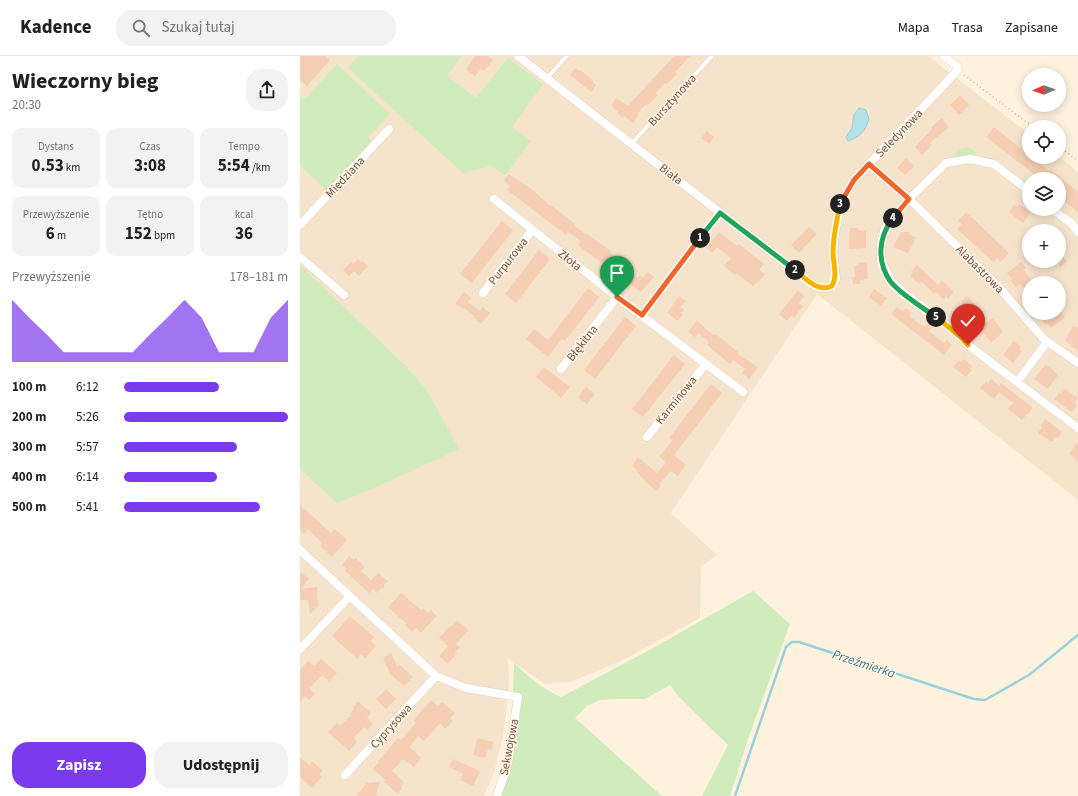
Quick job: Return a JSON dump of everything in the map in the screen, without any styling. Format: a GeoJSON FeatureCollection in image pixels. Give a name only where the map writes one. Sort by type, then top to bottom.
{"type":"FeatureCollection","features":[{"type":"Feature","properties":{"kind":"street","name":"Biała"},"geometry":{"type":"LineString","coordinates":[[518,56],[812,284],[826,289]]}},
{"type":"Feature","properties":{"kind":"street"},"geometry":{"type":"LineString","coordinates":[[944,56],[957,66],[958,70]]}},
{"type":"Feature","properties":{"kind":"street","name":"Seledynowa"},"geometry":{"type":"LineString","coordinates":[[826,289],[832,286],[836,279],[833,252],[835,233],[841,202],[854,180],[958,70]]}},
{"type":"Feature","properties":{"kind":"street","name":"Miedziana"},"geometry":{"type":"LineString","coordinates":[[300,225],[389,129]]}},
{"type":"Feature","properties":{"kind":"street"},"geometry":{"type":"LineString","coordinates":[[1022,186],[994,164],[970,159],[946,163],[909,199],[888,225],[884,232],[881,245],[881,260],[891,281],[903,292],[962,338],[968,345],[1078,428]]}},
{"type":"Feature","properties":{"kind":"street","name":"Alabastrowa"},"geometry":{"type":"LineString","coordinates":[[869,164],[909,199],[996,284],[1048,342],[1078,363]]}},
{"type":"Feature","properties":{"kind":"street","name":"Złota"},"geometry":{"type":"LineString","coordinates":[[494,199],[617,297],[743,392]]}},
{"type":"Feature","properties":{"kind":"street"},"geometry":{"type":"LineString","coordinates":[[642,315],[720,213]]}},
{"type":"Feature","properties":{"kind":"street"},"geometry":{"type":"LineString","coordinates":[[1061,216],[1072,224],[1078,232]]}},
{"type":"Feature","properties":{"kind":"street","name":"Purpurowa"},"geometry":{"type":"LineString","coordinates":[[483,293],[532,230]]}},
{"type":"Feature","properties":{"kind":"street"},"geometry":{"type":"LineString","coordinates":[[300,257],[344,295]]}},
{"type":"Feature","properties":{"kind":"street","name":"Błękitna"},"geometry":{"type":"LineString","coordinates":[[561,369],[617,297]]}},
{"type":"Feature","properties":{"kind":"street"},"geometry":{"type":"LineString","coordinates":[[1017,382],[1048,342]]}},
{"type":"Feature","properties":{"kind":"street","name":"Karminowa"},"geometry":{"type":"LineString","coordinates":[[647,437],[706,364]]}},
{"type":"Feature","properties":{"kind":"street"},"geometry":{"type":"LineString","coordinates":[[300,550],[436,676]]}},
{"type":"Feature","properties":{"kind":"street"},"geometry":{"type":"LineString","coordinates":[[300,649],[350,596]]}},
{"type":"Feature","properties":{"kind":"street","name":"Sekwojowa"},"geometry":{"type":"LineString","coordinates":[[436,676],[466,688],[518,697],[508,763],[497,796]]}},
{"type":"Feature","properties":{"kind":"street","name":"Cyprysowa"},"geometry":{"type":"LineString","coordinates":[[345,775],[436,676]]}},
{"type":"Feature","properties":{"kind":"lane"},"geometry":{"type":"LineString","coordinates":[[547,78],[567,56]]}},
{"type":"Feature","properties":{"kind":"lane","name":"Bursztynowa"},"geometry":{"type":"LineString","coordinates":[[632,143],[712,56]]}},
{"type":"Feature","properties":{"kind":"path"},"geometry":{"type":"LineString","coordinates":[[958,70],[1024,120]]}},
{"type":"Feature","properties":{"kind":"path"},"geometry":{"type":"LineString","coordinates":[[1066,152],[1078,161]]}},
{"type":"Feature","properties":{"kind":"shaded area"},"geometry":{"type":"Polygon","coordinates":[[[300,56],[928,56],[1022,129],[1022,164],[1066,164],[1066,163],[1078,172],[1078,500],[817,294],[671,513],[717,555],[701,567],[700,618],[621,661],[571,682],[545,684],[508,659],[509,685],[503,737],[494,773],[484,796],[300,796],[300,56]]]}},
{"type":"Feature","properties":{"kind":"green space"},"geometry":{"type":"Polygon","coordinates":[[[359,56],[462,56],[447,76],[476,98],[508,58],[543,84],[512,127],[531,141],[505,175],[491,166],[463,173],[348,68],[359,56]]]}},
{"type":"Feature","properties":{"kind":"green space"},"geometry":{"type":"Polygon","coordinates":[[[337,64],[390,114],[368,137],[371,142],[327,191],[300,165],[300,96],[304,100],[337,64]]]}},
{"type":"Feature","properties":{"kind":"green space"},"geometry":{"type":"Polygon","coordinates":[[[966,147],[978,154],[956,157],[955,154],[961,148],[966,147]]]}},
{"type":"Feature","properties":{"kind":"green space"},"geometry":{"type":"Polygon","coordinates":[[[300,265],[408,368],[429,393],[459,449],[370,490],[337,503],[300,469],[300,265]]]}},
{"type":"Feature","properties":{"kind":"green space"},"geometry":{"type":"Polygon","coordinates":[[[753,591],[790,624],[748,739],[730,796],[702,796],[728,745],[680,698],[670,685],[645,699],[600,700],[587,706],[575,718],[662,796],[501,796],[512,757],[521,695],[513,692],[514,663],[530,678],[561,697],[655,647],[753,591]]]}},
{"type":"Feature","properties":{"kind":"water"},"geometry":{"type":"Polygon","coordinates":[[[859,108],[866,110],[869,119],[862,133],[848,141],[846,137],[852,128],[854,115],[859,108]]]}},
{"type":"Feature","properties":{"kind":"building"},"geometry":{"type":"Polygon","coordinates":[[[300,56],[325,56],[330,60],[307,86],[300,80],[300,56]]]}},
{"type":"Feature","properties":{"kind":"building"},"geometry":{"type":"Polygon","coordinates":[[[475,56],[488,56],[493,60],[484,71],[481,69],[475,76],[466,69],[475,56]]]}},
{"type":"Feature","properties":{"kind":"building"},"geometry":{"type":"Polygon","coordinates":[[[674,56],[690,56],[675,72],[677,74],[667,84],[665,83],[656,93],[658,95],[648,105],[646,104],[637,114],[638,115],[633,123],[617,113],[619,112],[611,106],[616,98],[628,106],[674,56]]]}},
{"type":"Feature","properties":{"kind":"building"},"geometry":{"type":"Polygon","coordinates":[[[575,68],[594,81],[593,82],[596,85],[591,92],[570,75],[575,68]]]}},
{"type":"Feature","properties":{"kind":"building"},"geometry":{"type":"Polygon","coordinates":[[[960,95],[969,105],[959,115],[950,105],[960,95]]]}},
{"type":"Feature","properties":{"kind":"building"},"geometry":{"type":"Polygon","coordinates":[[[942,118],[949,127],[930,143],[932,145],[922,155],[915,147],[932,129],[931,127],[942,118]]]}},
{"type":"Feature","properties":{"kind":"building"},"geometry":{"type":"Polygon","coordinates":[[[994,127],[1022,149],[1022,164],[1040,164],[1049,171],[1050,169],[1054,172],[1031,172],[986,137],[994,127]]]}},
{"type":"Feature","properties":{"kind":"building"},"geometry":{"type":"Polygon","coordinates":[[[707,131],[714,137],[709,144],[701,138],[707,131]]]}},
{"type":"Feature","properties":{"kind":"building"},"geometry":{"type":"Polygon","coordinates":[[[906,158],[914,166],[905,175],[897,168],[906,158]]]}},
{"type":"Feature","properties":{"kind":"building"},"geometry":{"type":"Polygon","coordinates":[[[509,174],[533,190],[550,206],[551,205],[575,224],[574,225],[586,235],[587,234],[611,251],[610,253],[622,263],[623,261],[630,267],[627,270],[637,278],[640,275],[643,277],[648,272],[654,277],[641,292],[614,273],[616,269],[605,260],[602,263],[578,245],[581,241],[568,232],[566,235],[507,190],[510,186],[504,180],[509,174]]]}},
{"type":"Feature","properties":{"kind":"building"},"geometry":{"type":"Polygon","coordinates":[[[1066,182],[1078,192],[1078,212],[1066,203],[1066,182]]]}},
{"type":"Feature","properties":{"kind":"building"},"geometry":{"type":"Polygon","coordinates":[[[1019,204],[1022,206],[1022,216],[1027,216],[1023,223],[1009,212],[1014,205],[1017,207],[1019,204]]]}},
{"type":"Feature","properties":{"kind":"building"},"geometry":{"type":"Polygon","coordinates":[[[966,212],[1009,253],[1001,262],[997,258],[993,262],[957,229],[962,224],[958,221],[966,212]]]}},
{"type":"Feature","properties":{"kind":"building"},"geometry":{"type":"Polygon","coordinates":[[[502,221],[513,230],[472,283],[460,274],[502,221]]]}},
{"type":"Feature","properties":{"kind":"building"},"geometry":{"type":"Polygon","coordinates":[[[809,227],[817,234],[799,253],[791,245],[809,227]]]}},
{"type":"Feature","properties":{"kind":"building"},"geometry":{"type":"Polygon","coordinates":[[[850,228],[858,228],[858,230],[866,231],[866,248],[849,249],[850,228]]]}},
{"type":"Feature","properties":{"kind":"building"},"geometry":{"type":"Polygon","coordinates":[[[719,232],[737,246],[739,244],[764,264],[759,270],[765,274],[758,283],[757,282],[753,286],[724,266],[731,258],[717,247],[712,253],[706,248],[719,232]]]}},
{"type":"Feature","properties":{"kind":"building"},"geometry":{"type":"Polygon","coordinates":[[[901,232],[910,232],[909,234],[916,238],[908,253],[893,247],[901,232]]]}},
{"type":"Feature","properties":{"kind":"building"},"geometry":{"type":"Polygon","coordinates":[[[539,250],[550,259],[516,303],[505,294],[539,250]]]}},
{"type":"Feature","properties":{"kind":"building"},"geometry":{"type":"Polygon","coordinates":[[[358,259],[361,262],[363,261],[368,266],[359,276],[354,271],[349,276],[343,270],[351,262],[353,264],[358,259]]]}},
{"type":"Feature","properties":{"kind":"building"},"geometry":{"type":"Polygon","coordinates":[[[867,262],[868,279],[860,280],[860,284],[853,284],[852,277],[855,277],[854,266],[858,266],[858,263],[867,262]]]}},
{"type":"Feature","properties":{"kind":"building"},"geometry":{"type":"Polygon","coordinates":[[[1021,262],[1022,268],[1026,268],[1024,270],[1028,276],[1022,276],[1022,286],[1020,284],[1016,288],[1010,280],[1012,279],[1007,273],[1021,262]]]}},
{"type":"Feature","properties":{"kind":"building"},"geometry":{"type":"Polygon","coordinates":[[[917,265],[938,285],[942,280],[954,292],[948,299],[946,296],[943,299],[936,292],[934,294],[921,281],[919,284],[910,276],[913,273],[911,271],[917,265]]]}},
{"type":"Feature","properties":{"kind":"building"},"geometry":{"type":"Polygon","coordinates":[[[588,288],[599,297],[565,341],[562,339],[548,357],[526,339],[534,329],[548,340],[588,288]]]}},
{"type":"Feature","properties":{"kind":"building"},"geometry":{"type":"Polygon","coordinates":[[[874,289],[887,298],[881,306],[869,297],[874,289]]]}},
{"type":"Feature","properties":{"kind":"building"},"geometry":{"type":"Polygon","coordinates":[[[798,290],[804,296],[799,303],[803,306],[794,318],[791,316],[787,321],[779,314],[798,290]]]}},
{"type":"Feature","properties":{"kind":"building"},"geometry":{"type":"Polygon","coordinates":[[[464,292],[471,298],[468,302],[480,311],[483,307],[490,313],[481,324],[464,308],[463,309],[455,304],[464,292]]]}},
{"type":"Feature","properties":{"kind":"building"},"geometry":{"type":"Polygon","coordinates":[[[679,296],[686,301],[681,307],[684,310],[678,321],[667,313],[679,296]]]}},
{"type":"Feature","properties":{"kind":"building"},"geometry":{"type":"Polygon","coordinates":[[[967,296],[979,308],[973,314],[971,312],[968,315],[960,306],[963,304],[961,302],[967,296]]]}},
{"type":"Feature","properties":{"kind":"building"},"geometry":{"type":"Polygon","coordinates":[[[897,307],[903,311],[906,308],[911,312],[910,317],[924,327],[926,324],[932,328],[929,331],[944,343],[947,340],[952,345],[944,355],[891,314],[897,307]]]}},
{"type":"Feature","properties":{"kind":"building"},"geometry":{"type":"Polygon","coordinates":[[[625,317],[636,326],[595,379],[584,370],[625,317]]]}},
{"type":"Feature","properties":{"kind":"building"},"geometry":{"type":"Polygon","coordinates":[[[993,318],[1003,332],[991,343],[978,325],[984,320],[986,323],[993,318]]]}},
{"type":"Feature","properties":{"kind":"building"},"geometry":{"type":"Polygon","coordinates":[[[697,320],[708,331],[714,335],[716,334],[739,353],[738,354],[758,367],[749,379],[742,373],[745,369],[733,360],[730,364],[707,345],[709,342],[698,333],[695,337],[688,332],[697,320]]]}},
{"type":"Feature","properties":{"kind":"building"},"geometry":{"type":"Polygon","coordinates":[[[1042,320],[1061,320],[1051,328],[1047,323],[1045,324],[1042,320]]]}},
{"type":"Feature","properties":{"kind":"building"},"geometry":{"type":"Polygon","coordinates":[[[1073,326],[1078,328],[1078,350],[1070,346],[1071,345],[1065,341],[1073,326]]]}},
{"type":"Feature","properties":{"kind":"building"},"geometry":{"type":"Polygon","coordinates":[[[1014,341],[1021,347],[1019,349],[1022,351],[1013,363],[1003,355],[1014,341]]]}},
{"type":"Feature","properties":{"kind":"building"},"geometry":{"type":"Polygon","coordinates":[[[674,355],[685,364],[643,417],[632,409],[674,355]]]}},
{"type":"Feature","properties":{"kind":"building"},"geometry":{"type":"Polygon","coordinates":[[[964,359],[972,366],[970,369],[972,370],[966,377],[953,367],[959,360],[961,362],[964,359]]]}},
{"type":"Feature","properties":{"kind":"building"},"geometry":{"type":"Polygon","coordinates":[[[1046,364],[1058,375],[1048,389],[1034,379],[1046,364]]]}},
{"type":"Feature","properties":{"kind":"building"},"geometry":{"type":"Polygon","coordinates":[[[544,367],[570,387],[561,398],[536,377],[544,367]]]}},
{"type":"Feature","properties":{"kind":"building"},"geometry":{"type":"Polygon","coordinates":[[[991,379],[999,386],[1001,383],[1033,408],[1022,420],[1008,409],[1013,403],[999,392],[994,399],[980,388],[986,381],[988,383],[991,379]]]}},
{"type":"Feature","properties":{"kind":"building"},"geometry":{"type":"Polygon","coordinates":[[[711,384],[722,393],[674,455],[686,465],[678,476],[671,471],[659,484],[661,486],[656,491],[632,466],[638,457],[657,473],[666,462],[659,457],[673,440],[669,438],[711,384]]]}},
{"type":"Feature","properties":{"kind":"building"},"geometry":{"type":"Polygon","coordinates":[[[586,387],[595,394],[587,404],[578,397],[586,387]]]}},
{"type":"Feature","properties":{"kind":"building"},"geometry":{"type":"Polygon","coordinates":[[[1065,389],[1078,398],[1074,403],[1077,405],[1072,412],[1054,399],[1065,389]]]}},
{"type":"Feature","properties":{"kind":"building"},"geometry":{"type":"Polygon","coordinates":[[[1045,419],[1062,432],[1058,438],[1055,437],[1052,442],[1038,433],[1042,427],[1040,426],[1045,419]]]}},
{"type":"Feature","properties":{"kind":"building"},"geometry":{"type":"Polygon","coordinates":[[[1078,442],[1078,461],[1069,454],[1078,442]]]}},
{"type":"Feature","properties":{"kind":"building"},"geometry":{"type":"Polygon","coordinates":[[[300,505],[331,533],[335,529],[347,540],[332,557],[320,546],[322,543],[308,529],[304,534],[300,530],[300,505]]]}},
{"type":"Feature","properties":{"kind":"building"},"geometry":{"type":"Polygon","coordinates":[[[349,556],[354,560],[356,558],[365,567],[361,571],[371,580],[378,573],[388,581],[384,585],[384,589],[381,588],[377,593],[373,589],[369,593],[345,571],[347,569],[342,565],[349,556]]]}},
{"type":"Feature","properties":{"kind":"building"},"geometry":{"type":"Polygon","coordinates":[[[300,571],[309,579],[301,589],[317,587],[318,606],[310,614],[308,600],[300,600],[300,571]]]}},
{"type":"Feature","properties":{"kind":"building"},"geometry":{"type":"Polygon","coordinates":[[[401,593],[421,610],[423,608],[428,613],[431,610],[437,616],[421,633],[416,628],[412,632],[405,625],[407,624],[388,607],[401,593]]]}},
{"type":"Feature","properties":{"kind":"building"},"geometry":{"type":"Polygon","coordinates":[[[350,616],[374,637],[371,641],[376,646],[365,658],[361,654],[357,659],[332,636],[350,616]]]}},
{"type":"Feature","properties":{"kind":"building"},"geometry":{"type":"Polygon","coordinates":[[[457,621],[469,630],[456,644],[460,647],[455,652],[457,653],[448,664],[439,656],[448,646],[439,638],[457,621]]]}},
{"type":"Feature","properties":{"kind":"building"},"geometry":{"type":"Polygon","coordinates":[[[391,653],[397,666],[399,664],[413,677],[404,686],[390,674],[383,658],[391,653]]]}},
{"type":"Feature","properties":{"kind":"building"},"geometry":{"type":"Polygon","coordinates":[[[321,659],[337,673],[329,681],[321,676],[310,688],[310,690],[315,694],[309,700],[305,696],[300,702],[300,670],[308,661],[314,666],[321,659]]]}},
{"type":"Feature","properties":{"kind":"building"},"geometry":{"type":"Polygon","coordinates":[[[386,689],[396,699],[386,709],[376,699],[386,689]]]}},
{"type":"Feature","properties":{"kind":"building"},"geometry":{"type":"Polygon","coordinates":[[[431,700],[438,706],[442,702],[455,713],[450,718],[453,721],[445,729],[440,723],[424,741],[418,736],[410,747],[421,758],[414,767],[403,759],[392,771],[404,782],[398,794],[383,781],[386,781],[373,769],[398,738],[401,740],[416,723],[413,721],[431,700]]]}},
{"type":"Feature","properties":{"kind":"building"},"geometry":{"type":"Polygon","coordinates":[[[358,701],[371,713],[367,718],[373,724],[367,730],[364,727],[354,738],[357,742],[349,751],[328,732],[337,723],[340,726],[351,715],[349,714],[354,709],[353,708],[358,701]]]}},
{"type":"Feature","properties":{"kind":"building"},"geometry":{"type":"Polygon","coordinates":[[[477,738],[493,742],[492,750],[488,749],[485,758],[473,755],[477,738]]]}},
{"type":"Feature","properties":{"kind":"building"},"geometry":{"type":"Polygon","coordinates":[[[300,757],[309,765],[312,761],[323,771],[319,774],[322,777],[312,788],[300,777],[300,757]]]}},
{"type":"Feature","properties":{"kind":"building"},"geometry":{"type":"Polygon","coordinates":[[[453,759],[480,771],[473,786],[460,780],[463,774],[449,767],[453,759]]]}},
{"type":"Feature","properties":{"kind":"building"},"geometry":{"type":"Polygon","coordinates":[[[380,782],[376,796],[356,796],[367,783],[380,782]]]}},
{"type":"Feature","properties":{"kind":"waterway","name":"Przeźmierka"},"geometry":{"type":"LineString","coordinates":[[735,796],[786,647],[792,642],[799,642],[974,699],[985,700],[1029,675],[1078,635]]}},
{"type":"Feature","properties":{"kind":"route"},"geometry":{"type":"LineString","coordinates":[[617,297],[642,315],[720,213],[812,284],[826,289],[832,286],[836,279],[833,252],[841,202],[854,180],[869,164],[909,199],[892,219],[884,232],[881,245],[881,260],[885,271],[891,281],[903,292],[962,338],[968,345]]}}]}
